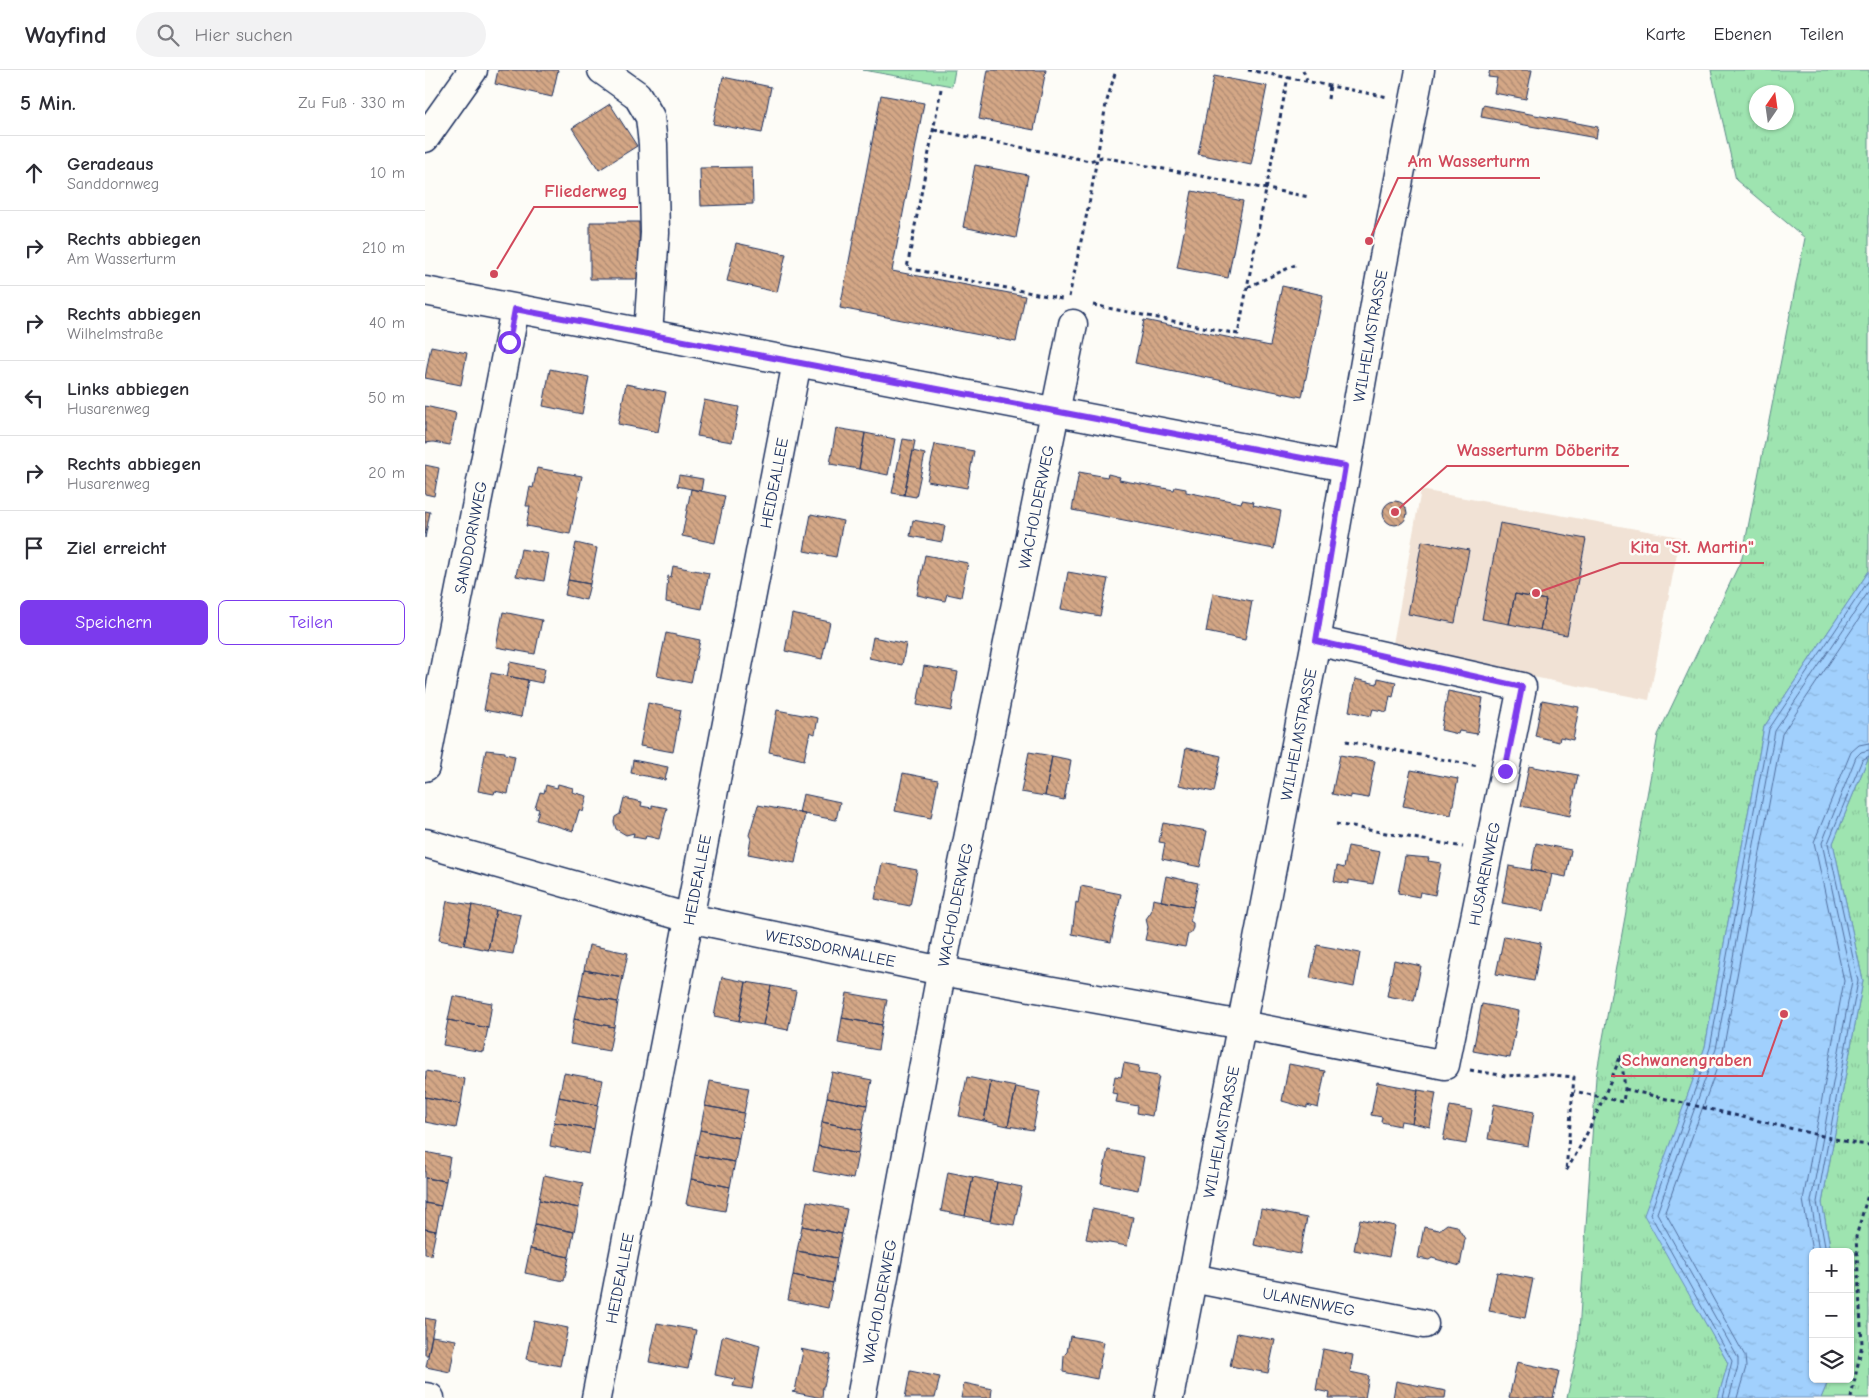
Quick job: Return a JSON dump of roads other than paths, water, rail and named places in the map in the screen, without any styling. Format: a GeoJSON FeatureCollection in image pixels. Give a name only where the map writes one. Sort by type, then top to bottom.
{"type":"FeatureCollection","features":[{"type":"Feature","properties":{"kind":"street"},"geometry":{"type":"LineString","coordinates":[[425,138],[473,70]]}},
{"type":"Feature","properties":{"kind":"street"},"geometry":{"type":"LineString","coordinates":[[602,70],[637,96],[650,117],[653,144],[655,233],[648,334]]}},
{"type":"Feature","properties":{"kind":"street","name":"WILHELMSTRASSE"},"geometry":{"type":"LineString","coordinates":[[1169,1398],[1191,1278],[1243,1025],[1316,641],[1345,466],[1420,70]]}},
{"type":"Feature","properties":{"kind":"street"},"geometry":{"type":"LineString","coordinates":[[425,291],[1345,466]]}},
{"type":"Feature","properties":{"kind":"street","name":"SANDDORNWEG"},"geometry":{"type":"LineString","coordinates":[[425,767],[515,309]]}},
{"type":"Feature","properties":{"kind":"street","name":"WACHOLDERWEG"},"geometry":{"type":"LineString","coordinates":[[861,1398],[942,970],[1054,411],[1080,314]]}},
{"type":"Feature","properties":{"kind":"street","name":"HEIDEALLEE"},"geometry":{"type":"LineString","coordinates":[[596,1398],[797,362]]}},
{"type":"Feature","properties":{"kind":"street","name":"HUSARENWEG"},"geometry":{"type":"LineString","coordinates":[[1243,1025],[1445,1065],[1522,687],[1316,641]]}},
{"type":"Feature","properties":{"kind":"street","name":"WEISSDORNALLEE"},"geometry":{"type":"LineString","coordinates":[[425,843],[689,918],[942,970],[1243,1025]]}},
{"type":"Feature","properties":{"kind":"street","name":"ULANENWEG"},"geometry":{"type":"LineString","coordinates":[[1191,1278],[1424,1324]]}},
{"type":"Feature","properties":{"kind":"street"},"geometry":{"type":"LineString","coordinates":[[425,1397],[430,1398]]}},
{"type":"Feature","properties":{"kind":"water"},"geometry":{"type":"Polygon","coordinates":[[[1869,571],[1869,756],[1833,843],[1863,981],[1822,1203],[1830,1248],[1809,1248],[1809,1383],[1827,1383],[1821,1398],[1718,1398],[1728,1363],[1644,1215],[1705,1047],[1764,727],[1869,571]]]}},
{"type":"Feature","properties":{"kind":"place","name":"Am Wasserturm"},"geometry":{"type":"Point","coordinates":[1369,241]}},
{"type":"Feature","properties":{"kind":"place","name":"Fliederweg"},"geometry":{"type":"Point","coordinates":[494,274]}},
{"type":"Feature","properties":{"kind":"place","name":"Wasserturm Döberitz"},"geometry":{"type":"Point","coordinates":[1395,512]}},
{"type":"Feature","properties":{"kind":"place","name":"Kita \"St. Martin\""},"geometry":{"type":"Point","coordinates":[1536,593]}},
{"type":"Feature","properties":{"kind":"place","name":"Schwanengraben"},"geometry":{"type":"Point","coordinates":[1784,1014]}}]}
